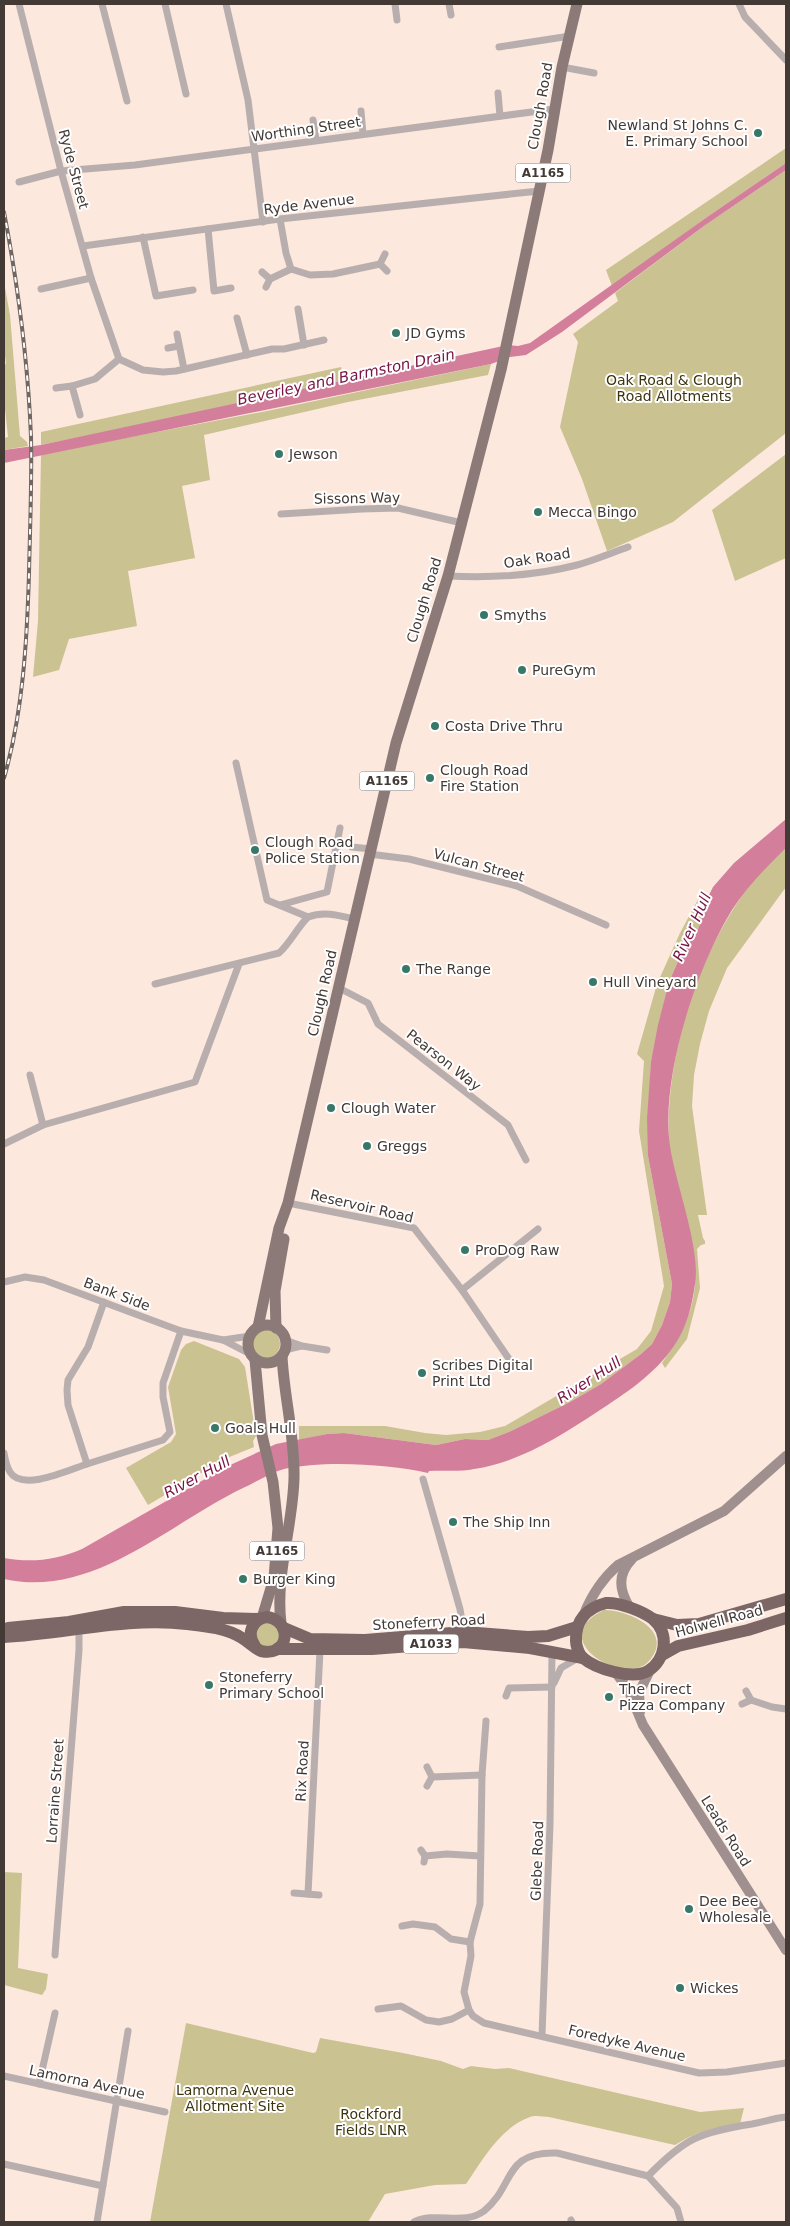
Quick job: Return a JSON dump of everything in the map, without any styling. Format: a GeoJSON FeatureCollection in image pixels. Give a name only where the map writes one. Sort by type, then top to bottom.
{"type":"FeatureCollection","features":[{"type":"Feature","properties":{"kind":"highway","name":"Holwell Road"},"geometry":{"type":"LineString","coordinates":[[652,1619],[677,1625],[699,1624],[786,1599]]}},
{"type":"Feature","properties":{"kind":"highway"},"geometry":{"type":"LineString","coordinates":[[581,1658],[576,1644],[577,1627],[584,1614],[606,1603],[621,1604],[652,1619],[662,1631],[664,1650],[650,1670]]}},
{"type":"Feature","properties":{"kind":"highway"},"geometry":{"type":"LineString","coordinates":[[4,1628],[69,1622],[124,1612],[182,1612],[223,1618],[272,1618],[282,1626],[284,1640],[277,1649],[267,1652],[243,1638],[223,1630],[175,1622],[140,1621],[4,1637]]}},
{"type":"Feature","properties":{"kind":"highway"},"geometry":{"type":"LineString","coordinates":[[255,1646],[250,1632],[252,1627],[261,1618]]}},
{"type":"Feature","properties":{"kind":"highway","name":"Holwell Road"},"geometry":{"type":"LineString","coordinates":[[662,1655],[678,1646],[748,1630],[786,1618]]}},
{"type":"Feature","properties":{"kind":"highway","name":"Stoneferry Road"},"geometry":{"type":"LineString","coordinates":[[282,1626],[301,1637],[365,1640],[464,1632],[528,1638],[548,1636],[577,1627]]}},
{"type":"Feature","properties":{"kind":"highway","name":"Stoneferry Road"},"geometry":{"type":"LineString","coordinates":[[277,1649],[372,1649],[463,1642],[504,1645],[581,1658]]}},
{"type":"Feature","properties":{"kind":"highway","name":"A1033"},"geometry":{"type":"LineString","coordinates":[[581,1658],[616,1673],[637,1675],[650,1670]]}},
{"type":"Feature","properties":{"kind":"main road","name":"Clough Road"},"geometry":{"type":"LineString","coordinates":[[276,1328],[275,1290],[288,1203],[396,743],[448,576],[502,364],[539,191],[562,66],[577,4]]}},
{"type":"Feature","properties":{"kind":"main road","name":"Clough Road"},"geometry":{"type":"LineString","coordinates":[[258,1327],[279,1228],[288,1203]]}},
{"type":"Feature","properties":{"kind":"main road"},"geometry":{"type":"LineString","coordinates":[[253,1357],[268,1364],[276,1361],[284,1349],[282,1333],[268,1325],[258,1327]]}},
{"type":"Feature","properties":{"kind":"main road","name":"A1165"},"geometry":{"type":"LineString","coordinates":[[258,1327],[250,1336],[248,1344],[253,1357],[262,1435],[273,1482],[278,1528],[277,1563],[261,1618]]}},
{"type":"Feature","properties":{"kind":"main road","name":"A1165"},"geometry":{"type":"LineString","coordinates":[[282,1626],[280,1595],[294,1480],[292,1432],[283,1376],[284,1349]]}},
{"type":"Feature","properties":{"kind":"main road"},"geometry":{"type":"LineString","coordinates":[[584,1614],[591,1597],[603,1578],[618,1565],[724,1511],[786,1456]]}},
{"type":"Feature","properties":{"kind":"main road"},"geometry":{"type":"LineString","coordinates":[[630,1608],[624,1598],[620,1582],[625,1566],[634,1556]]}},
{"type":"Feature","properties":{"kind":"main road","name":"Leads Road"},"geometry":{"type":"LineString","coordinates":[[643,1725],[638,1705],[639,1693],[650,1670]]}},
{"type":"Feature","properties":{"kind":"main road","name":"Leads Road"},"geometry":{"type":"LineString","coordinates":[[616,1673],[628,1689],[643,1725],[786,1950]]}},
{"type":"Feature","properties":{"kind":"street","name":"Ryde Street"},"geometry":{"type":"LineString","coordinates":[[19,4],[61,172],[91,278],[118,359]]}},
{"type":"Feature","properties":{"kind":"street"},"geometry":{"type":"LineString","coordinates":[[102,4],[127,101]]}},
{"type":"Feature","properties":{"kind":"street"},"geometry":{"type":"LineString","coordinates":[[165,4],[186,94]]}},
{"type":"Feature","properties":{"kind":"street"},"geometry":{"type":"LineString","coordinates":[[226,4],[248,100],[263,222]]}},
{"type":"Feature","properties":{"kind":"street"},"geometry":{"type":"LineString","coordinates":[[394,4],[397,20]]}},
{"type":"Feature","properties":{"kind":"street"},"geometry":{"type":"LineString","coordinates":[[449,4],[451,15]]}},
{"type":"Feature","properties":{"kind":"street"},"geometry":{"type":"LineString","coordinates":[[739,4],[745,17],[786,60]]}},
{"type":"Feature","properties":{"kind":"street"},"geometry":{"type":"LineString","coordinates":[[498,47],[570,36]]}},
{"type":"Feature","properties":{"kind":"street"},"geometry":{"type":"LineString","coordinates":[[562,66],[594,73]]}},
{"type":"Feature","properties":{"kind":"street"},"geometry":{"type":"LineString","coordinates":[[498,93],[500,116]]}},
{"type":"Feature","properties":{"kind":"street","name":"Worthing Street"},"geometry":{"type":"LineString","coordinates":[[19,182],[61,172],[135,165],[554,109]]}},
{"type":"Feature","properties":{"kind":"street"},"geometry":{"type":"LineString","coordinates":[[360,111],[363,134]]}},
{"type":"Feature","properties":{"kind":"street"},"geometry":{"type":"LineString","coordinates":[[313,120],[316,140]]}},
{"type":"Feature","properties":{"kind":"street","name":"Ryde Avenue"},"geometry":{"type":"LineString","coordinates":[[83,246],[280,219],[539,191]]}},
{"type":"Feature","properties":{"kind":"street"},"geometry":{"type":"LineString","coordinates":[[280,219],[291,269]]}},
{"type":"Feature","properties":{"kind":"street"},"geometry":{"type":"LineString","coordinates":[[208,229],[214,291],[231,288]]}},
{"type":"Feature","properties":{"kind":"street"},"geometry":{"type":"LineString","coordinates":[[143,237],[156,296],[193,290]]}},
{"type":"Feature","properties":{"kind":"street"},"geometry":{"type":"LineString","coordinates":[[380,264],[385,254]]}},
{"type":"Feature","properties":{"kind":"street"},"geometry":{"type":"LineString","coordinates":[[266,287],[270,279],[291,269],[310,276],[333,274],[380,264]]}},
{"type":"Feature","properties":{"kind":"street"},"geometry":{"type":"LineString","coordinates":[[380,264],[387,271]]}},
{"type":"Feature","properties":{"kind":"street"},"geometry":{"type":"LineString","coordinates":[[262,272],[270,279]]}},
{"type":"Feature","properties":{"kind":"street"},"geometry":{"type":"LineString","coordinates":[[41,289],[91,278]]}},
{"type":"Feature","properties":{"kind":"street"},"geometry":{"type":"LineString","coordinates":[[298,308],[304,345]]}},
{"type":"Feature","properties":{"kind":"street"},"geometry":{"type":"LineString","coordinates":[[237,318],[247,355]]}},
{"type":"Feature","properties":{"kind":"street"},"geometry":{"type":"LineString","coordinates":[[177,334],[184,369]]}},
{"type":"Feature","properties":{"kind":"street"},"geometry":{"type":"LineString","coordinates":[[56,388],[72,386],[95,379],[118,359],[142,370],[163,372],[324,340]]}},
{"type":"Feature","properties":{"kind":"street"},"geometry":{"type":"LineString","coordinates":[[168,348],[180,346]]}},
{"type":"Feature","properties":{"kind":"street"},"geometry":{"type":"LineString","coordinates":[[72,386],[80,415]]}},
{"type":"Feature","properties":{"kind":"street","name":"Sissons Way"},"geometry":{"type":"LineString","coordinates":[[281,514],[398,508],[462,523]]}},
{"type":"Feature","properties":{"kind":"street","name":"Oak Road"},"geometry":{"type":"LineString","coordinates":[[448,576],[482,578],[529,573],[577,565],[628,547]]}},
{"type":"Feature","properties":{"kind":"street"},"geometry":{"type":"LineString","coordinates":[[236,763],[267,900],[308,917]]}},
{"type":"Feature","properties":{"kind":"street"},"geometry":{"type":"LineString","coordinates":[[280,905],[327,892],[340,828]]}},
{"type":"Feature","properties":{"kind":"street","name":"Vulcan Street"},"geometry":{"type":"LineString","coordinates":[[352,847],[410,859],[518,886],[606,925]]}},
{"type":"Feature","properties":{"kind":"street"},"geometry":{"type":"LineString","coordinates":[[155,984],[279,953],[308,917],[318,913],[328,913],[354,919]]}},
{"type":"Feature","properties":{"kind":"street"},"geometry":{"type":"LineString","coordinates":[[4,1144],[43,1125],[195,1082],[239,964]]}},
{"type":"Feature","properties":{"kind":"street","name":"Pearson Way"},"geometry":{"type":"LineString","coordinates":[[339,988],[368,1003],[378,1024],[508,1125],[526,1160]]}},
{"type":"Feature","properties":{"kind":"street"},"geometry":{"type":"LineString","coordinates":[[30,1075],[43,1125]]}},
{"type":"Feature","properties":{"kind":"street","name":"Reservoir Road"},"geometry":{"type":"LineString","coordinates":[[288,1203],[414,1228],[462,1290],[509,1359]]}},
{"type":"Feature","properties":{"kind":"street"},"geometry":{"type":"LineString","coordinates":[[462,1290],[538,1229]]}},
{"type":"Feature","properties":{"kind":"street","name":"Bank Side"},"geometry":{"type":"LineString","coordinates":[[4,1282],[25,1277],[44,1280],[181,1331],[222,1340],[253,1357]]}},
{"type":"Feature","properties":{"kind":"street"},"geometry":{"type":"LineString","coordinates":[[87,1464],[68,1405],[68,1380],[88,1347],[104,1302]]}},
{"type":"Feature","properties":{"kind":"street"},"geometry":{"type":"LineString","coordinates":[[4,1453],[10,1472],[21,1481],[31,1481],[163,1440],[170,1432],[163,1383],[181,1331]]}},
{"type":"Feature","properties":{"kind":"street","name":"Bank Side"},"geometry":{"type":"LineString","coordinates":[[222,1340],[250,1336]]}},
{"type":"Feature","properties":{"kind":"street"},"geometry":{"type":"LineString","coordinates":[[284,1349],[302,1346],[328,1350]]}},
{"type":"Feature","properties":{"kind":"street"},"geometry":{"type":"LineString","coordinates":[[423,1479],[460,1609],[464,1632]]}},
{"type":"Feature","properties":{"kind":"street","name":"Lorraine Street"},"geometry":{"type":"LineString","coordinates":[[55,1954],[80,1650],[79,1629]]}},
{"type":"Feature","properties":{"kind":"street","name":"Rix Road"},"geometry":{"type":"LineString","coordinates":[[308,1894],[320,1650]]}},
{"type":"Feature","properties":{"kind":"street","name":"Glebe Road"},"geometry":{"type":"LineString","coordinates":[[542,2035],[550,1852],[552,1652]]}},
{"type":"Feature","properties":{"kind":"street","name":"Glebe Road"},"geometry":{"type":"LineString","coordinates":[[552,1688],[561,1668],[581,1658]]}},
{"type":"Feature","properties":{"kind":"street"},"geometry":{"type":"LineString","coordinates":[[506,1696],[509,1688],[552,1688]]}},
{"type":"Feature","properties":{"kind":"street"},"geometry":{"type":"LineString","coordinates":[[746,1691],[751,1700]]}},
{"type":"Feature","properties":{"kind":"street"},"geometry":{"type":"LineString","coordinates":[[742,1704],[751,1700],[786,1709]]}},
{"type":"Feature","properties":{"kind":"street"},"geometry":{"type":"LineString","coordinates":[[378,2009],[401,2006],[426,2020],[439,2022],[452,2019],[469,2010],[464,1992],[471,1956],[470,1942],[480,1904],[482,1775],[486,1721]]}},
{"type":"Feature","properties":{"kind":"street"},"geometry":{"type":"LineString","coordinates":[[427,1768],[432,1777]]}},
{"type":"Feature","properties":{"kind":"street"},"geometry":{"type":"LineString","coordinates":[[432,1777],[482,1775]]}},
{"type":"Feature","properties":{"kind":"street"},"geometry":{"type":"LineString","coordinates":[[428,1786],[432,1777]]}},
{"type":"Feature","properties":{"kind":"street"},"geometry":{"type":"LineString","coordinates":[[423,1856],[447,1854],[480,1856]]}},
{"type":"Feature","properties":{"kind":"street"},"geometry":{"type":"LineString","coordinates":[[294,1893],[318,1895]]}},
{"type":"Feature","properties":{"kind":"street"},"geometry":{"type":"LineString","coordinates":[[402,1926],[413,1924],[435,1927],[452,1940],[470,1942]]}},
{"type":"Feature","properties":{"kind":"street","name":"Foredyke Avenue"},"geometry":{"type":"LineString","coordinates":[[469,2010],[484,2023],[699,2073],[727,2072],[786,2063]]}},
{"type":"Feature","properties":{"kind":"street"},"geometry":{"type":"LineString","coordinates":[[39,2084],[55,2012]]}},
{"type":"Feature","properties":{"kind":"street"},"geometry":{"type":"LineString","coordinates":[[98,2222],[128,2031]]}},
{"type":"Feature","properties":{"kind":"street","name":"Lamorna Avenue"},"geometry":{"type":"LineString","coordinates":[[4,2076],[165,2112]]}},
{"type":"Feature","properties":{"kind":"street"},"geometry":{"type":"LineString","coordinates":[[648,2176],[667,2156],[691,2138],[720,2128],[786,2118]]}},
{"type":"Feature","properties":{"kind":"street"},"geometry":{"type":"LineString","coordinates":[[414,2222],[426,2217],[470,2218],[483,2212],[495,2200],[512,2172],[522,2160],[544,2153],[557,2153],[648,2176],[677,2208],[681,2222]]}},
{"type":"Feature","properties":{"kind":"street"},"geometry":{"type":"LineString","coordinates":[[4,2164],[103,2186]]}},
{"type":"Feature","properties":{"kind":"green space"},"geometry":{"type":"Polygon","coordinates":[[[786,148],[786,163],[612,286],[606,270],[786,148]]]}},
{"type":"Feature","properties":{"kind":"green space","name":"Oak Road & Clough Road Allotments"},"geometry":{"type":"Polygon","coordinates":[[[786,170],[786,433],[673,522],[607,551],[582,479],[560,427],[578,342],[573,334],[618,301],[615,293],[704,226],[786,170]]]}},
{"type":"Feature","properties":{"kind":"green space"},"geometry":{"type":"Polygon","coordinates":[[[4,282],[10,315],[20,436],[27,442],[28,446],[4,450],[4,438],[8,437],[4,400],[4,365],[6,364],[4,346],[4,282]]]}},
{"type":"Feature","properties":{"kind":"green space"},"geometry":{"type":"Polygon","coordinates":[[[491,364],[488,375],[348,402],[204,435],[210,480],[182,486],[195,558],[128,571],[137,626],[69,639],[59,670],[33,677],[38,621],[41,454],[267,411],[491,364]]]}},
{"type":"Feature","properties":{"kind":"green space"},"geometry":{"type":"Polygon","coordinates":[[[341,367],[344,380],[246,403],[41,445],[41,432],[341,367]]]}},
{"type":"Feature","properties":{"kind":"green space"},"geometry":{"type":"Polygon","coordinates":[[[786,454],[786,558],[735,581],[712,510],[786,454]]]}},
{"type":"Feature","properties":{"kind":"green space"},"geometry":{"type":"Polygon","coordinates":[[[786,848],[786,887],[727,968],[709,1011],[700,1044],[694,1075],[692,1106],[707,1215],[698,1215],[705,1244],[697,1249],[700,1288],[687,1339],[665,1368],[662,1363],[677,1341],[687,1320],[693,1301],[695,1282],[691,1242],[670,1156],[669,1143],[669,1110],[679,1040],[689,1004],[717,937],[754,880],[786,848]]]}},
{"type":"Feature","properties":{"kind":"green space"},"geometry":{"type":"Polygon","coordinates":[[[702,892],[707,899],[707,906],[698,929],[682,952],[669,982],[651,1061],[648,1156],[672,1284],[670,1302],[662,1325],[652,1344],[601,1384],[570,1402],[511,1431],[488,1440],[465,1439],[436,1445],[344,1433],[327,1434],[299,1440],[299,1426],[385,1426],[446,1435],[480,1432],[505,1426],[637,1349],[651,1331],[664,1286],[639,1131],[644,1061],[637,1054],[657,984],[680,933],[702,892]]]}},
{"type":"Feature","properties":{"kind":"green space"},"geometry":{"type":"Polygon","coordinates":[[[266,1330],[276,1334],[280,1344],[276,1354],[266,1358],[256,1354],[252,1344],[256,1334],[266,1330]]]}},
{"type":"Feature","properties":{"kind":"green space","name":"Goals Hull"},"geometry":{"type":"Polygon","coordinates":[[[194,1341],[239,1359],[245,1367],[256,1436],[253,1441],[254,1447],[227,1458],[148,1505],[126,1468],[171,1442],[176,1434],[168,1387],[181,1350],[186,1344],[194,1341]]]}},
{"type":"Feature","properties":{"kind":"green space"},"geometry":{"type":"Polygon","coordinates":[[[604,1610],[626,1614],[646,1625],[653,1632],[657,1641],[655,1651],[648,1662],[637,1668],[622,1668],[607,1664],[594,1656],[585,1646],[582,1634],[587,1622],[604,1610]]]}},
{"type":"Feature","properties":{"kind":"green space"},"geometry":{"type":"Polygon","coordinates":[[[269,1621],[281,1633],[274,1646],[259,1645],[254,1631],[256,1627],[269,1621]]]}},
{"type":"Feature","properties":{"kind":"green space"},"geometry":{"type":"Polygon","coordinates":[[[4,1872],[22,1873],[18,1968],[48,1974],[46,1989],[42,1995],[4,1985],[4,1872]]]}},
{"type":"Feature","properties":{"kind":"green space","name":"Rockford Fields LNR"},"geometry":{"type":"Polygon","coordinates":[[[186,2023],[313,2053],[316,2052],[320,2038],[441,2061],[463,2069],[471,2066],[495,2069],[509,2068],[700,2112],[744,2108],[740,2124],[706,2130],[675,2145],[549,2117],[530,2117],[519,2122],[501,2136],[466,2184],[435,2185],[385,2194],[368,2222],[150,2222],[186,2023]]]}},
{"type":"Feature","properties":{"kind":"shaded area"},"geometry":{"type":"Polygon","coordinates":[[[786,163],[786,170],[704,226],[562,332],[526,355],[510,357],[491,364],[4,463],[4,450],[41,445],[508,345],[518,346],[530,343],[786,163]]]}},
{"type":"Feature","properties":{"kind":"shaded area"},"geometry":{"type":"Polygon","coordinates":[[[786,819],[786,848],[764,870],[732,910],[706,962],[694,993],[676,1057],[670,1089],[668,1119],[670,1146],[691,1235],[696,1269],[695,1284],[686,1324],[679,1339],[658,1366],[608,1405],[538,1447],[507,1461],[469,1470],[429,1471],[428,1473],[395,1467],[356,1464],[300,1466],[284,1469],[268,1475],[215,1503],[129,1555],[99,1568],[68,1578],[37,1582],[4,1579],[4,1558],[44,1560],[82,1549],[228,1466],[276,1444],[327,1434],[344,1433],[436,1445],[465,1439],[488,1440],[511,1431],[570,1402],[601,1384],[652,1344],[662,1325],[670,1302],[672,1284],[648,1156],[647,1119],[651,1061],[658,1025],[669,982],[682,952],[698,929],[707,906],[707,899],[713,887],[734,863],[786,819]]]}},
{"type":"Feature","properties":{"kind":"railway"},"geometry":{"type":"LineString","coordinates":[[4,212],[14,268],[25,352],[31,437],[29,573],[23,676],[16,728],[4,778]]}},
{"type":"Feature","properties":{"kind":"place","name":"Newland St Johns C. E. Primary School"},"geometry":{"type":"Point","coordinates":[758,133]}},
{"type":"Feature","properties":{"kind":"place","name":"JD Gyms"},"geometry":{"type":"Point","coordinates":[396,333]}},
{"type":"Feature","properties":{"kind":"place","name":"Jewson"},"geometry":{"type":"Point","coordinates":[279,454]}},
{"type":"Feature","properties":{"kind":"place","name":"Mecca Bingo"},"geometry":{"type":"Point","coordinates":[538,512]}},
{"type":"Feature","properties":{"kind":"place","name":"Smyths"},"geometry":{"type":"Point","coordinates":[484,615]}},
{"type":"Feature","properties":{"kind":"place","name":"PureGym"},"geometry":{"type":"Point","coordinates":[522,670]}},
{"type":"Feature","properties":{"kind":"place","name":"Costa Drive Thru"},"geometry":{"type":"Point","coordinates":[435,726]}},
{"type":"Feature","properties":{"kind":"place","name":"Clough Road Fire Station"},"geometry":{"type":"Point","coordinates":[430,778]}},
{"type":"Feature","properties":{"kind":"place","name":"Clough Road Police Station"},"geometry":{"type":"Point","coordinates":[255,850]}},
{"type":"Feature","properties":{"kind":"place","name":"The Range"},"geometry":{"type":"Point","coordinates":[406,969]}},
{"type":"Feature","properties":{"kind":"place","name":"Hull Vineyard"},"geometry":{"type":"Point","coordinates":[593,982]}},
{"type":"Feature","properties":{"kind":"place","name":"Clough Water"},"geometry":{"type":"Point","coordinates":[331,1108]}},
{"type":"Feature","properties":{"kind":"place","name":"Greggs"},"geometry":{"type":"Point","coordinates":[367,1146]}},
{"type":"Feature","properties":{"kind":"place","name":"ProDog Raw"},"geometry":{"type":"Point","coordinates":[465,1250]}},
{"type":"Feature","properties":{"kind":"place","name":"Scribes Digital Print Ltd"},"geometry":{"type":"Point","coordinates":[422,1373]}},
{"type":"Feature","properties":{"kind":"place","name":"Goals Hull"},"geometry":{"type":"Point","coordinates":[215,1428]}},
{"type":"Feature","properties":{"kind":"place","name":"The Ship Inn"},"geometry":{"type":"Point","coordinates":[453,1522]}},
{"type":"Feature","properties":{"kind":"place","name":"Burger King"},"geometry":{"type":"Point","coordinates":[243,1579]}},
{"type":"Feature","properties":{"kind":"place","name":"Stoneferry Primary School"},"geometry":{"type":"Point","coordinates":[209,1685]}},
{"type":"Feature","properties":{"kind":"place","name":"The Direct Pizza Company"},"geometry":{"type":"Point","coordinates":[609,1697]}},
{"type":"Feature","properties":{"kind":"place","name":"Dee Bee Wholesale"},"geometry":{"type":"Point","coordinates":[689,1909]}},
{"type":"Feature","properties":{"kind":"place","name":"Wickes"},"geometry":{"type":"Point","coordinates":[680,1988]}},
{"type":"Feature","properties":{"kind":"water label","name":"Beverley and Barmston Drain"},"geometry":{"type":"Point","coordinates":[346,377]}},
{"type":"Feature","properties":{"kind":"water label","name":"River Hull"},"geometry":{"type":"Point","coordinates":[692,927]}},
{"type":"Feature","properties":{"kind":"water label","name":"River Hull"},"geometry":{"type":"Point","coordinates":[589,1380]}},
{"type":"Feature","properties":{"kind":"water label","name":"River Hull"},"geometry":{"type":"Point","coordinates":[197,1477]}},
{"type":"Feature","properties":{"kind":"park label","name":"Lamorna Avenue Allotment Site"},"geometry":{"type":"Point","coordinates":[235,2098]}}]}
